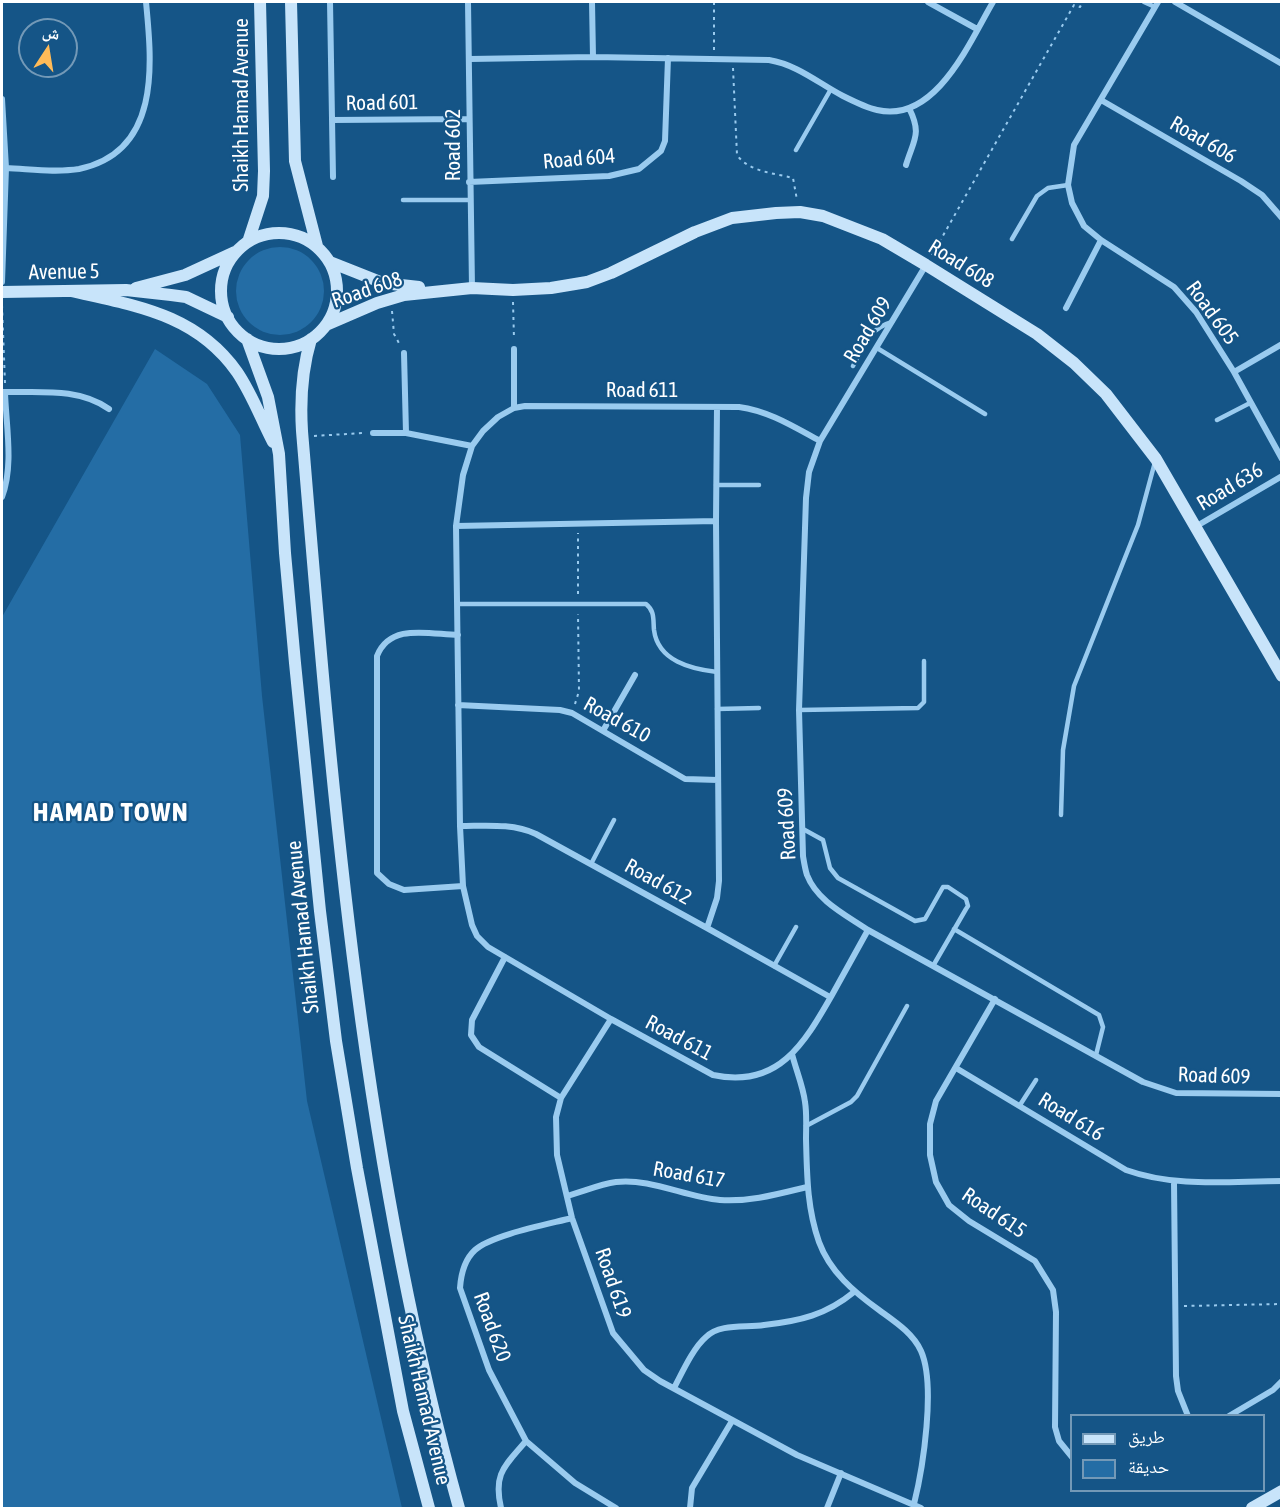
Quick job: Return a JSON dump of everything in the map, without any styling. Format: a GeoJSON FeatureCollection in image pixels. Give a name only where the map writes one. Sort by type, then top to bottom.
{"type":"FeatureCollection","features":[{"type":"Feature","properties":{"kind":"main road","name":"Shaikh Hamad Avenue"},"geometry":{"type":"LineString","coordinates":[[248,242],[263,196],[261,2]]}},
{"type":"Feature","properties":{"kind":"main road"},"geometry":{"type":"LineString","coordinates":[[291,2],[295,161],[316,246]]}},
{"type":"Feature","properties":{"kind":"main road","name":"Road 608"},"geometry":{"type":"LineString","coordinates":[[326,326],[404,295],[472,288],[513,291],[587,282],[611,273],[694,232],[732,218],[752,214],[800,212],[823,216],[882,239],[1037,334],[1074,363],[1106,394],[1156,459],[1281,676]]}},
{"type":"Feature","properties":{"kind":"main road"},"geometry":{"type":"LineString","coordinates":[[267,234],[288,234],[308,240],[316,246],[330,262],[338,289],[335,308],[326,326],[311,339],[290,347],[279,348],[257,344],[247,339],[234,327],[222,300],[223,279],[230,260],[248,242],[267,234]]}},
{"type":"Feature","properties":{"kind":"main road","name":"Avenue 5"},"geometry":{"type":"LineString","coordinates":[[126,290],[185,276],[236,252]]}},
{"type":"Feature","properties":{"kind":"main road","name":"Road 608"},"geometry":{"type":"LineString","coordinates":[[330,262],[383,283],[457,289]]}},
{"type":"Feature","properties":{"kind":"main road","name":"Avenue 5"},"geometry":{"type":"LineString","coordinates":[[2,292],[126,290],[186,297],[228,317]]}},
{"type":"Feature","properties":{"kind":"main road"},"geometry":{"type":"LineString","coordinates":[[71,291],[163,314],[177,320],[204,338],[237,372],[279,454]]}},
{"type":"Feature","properties":{"kind":"main road","name":"Shaikh Hamad Avenue"},"geometry":{"type":"LineString","coordinates":[[247,339],[268,397],[279,454],[285,553],[298,687],[320,911],[336,1041],[403,1411],[429,1509]]}},
{"type":"Feature","properties":{"kind":"main road","name":"Shaikh Hamad Avenue"},"geometry":{"type":"LineString","coordinates":[[311,339],[304,362],[300,405],[338,826],[374,1110],[435,1422],[459,1509]]}},
{"type":"Feature","properties":{"kind":"main road"},"geometry":{"type":"LineString","coordinates":[[1252,1509],[1281,1491]]}},
{"type":"Feature","properties":{"kind":"street"},"geometry":{"type":"LineString","coordinates":[[6,168],[61,171],[80,168],[115,153],[131,137],[142,118],[148,97],[151,72],[146,2]]}},
{"type":"Feature","properties":{"kind":"street","name":"Road 601"},"geometry":{"type":"LineString","coordinates":[[330,2],[333,177]]}},
{"type":"Feature","properties":{"kind":"street","name":"Road 602"},"geometry":{"type":"LineString","coordinates":[[468,2],[472,288]]}},
{"type":"Feature","properties":{"kind":"street"},"geometry":{"type":"LineString","coordinates":[[592,2],[593,57]]}},
{"type":"Feature","properties":{"kind":"street"},"geometry":{"type":"LineString","coordinates":[[928,2],[977,29]]}},
{"type":"Feature","properties":{"kind":"street"},"geometry":{"type":"LineString","coordinates":[[470,58],[593,57],[770,60],[797,69],[831,89],[877,110],[893,111],[909,108],[936,91],[954,68],[993,2]]}},
{"type":"Feature","properties":{"kind":"street"},"geometry":{"type":"LineString","coordinates":[[1174,2],[1281,64]]}},
{"type":"Feature","properties":{"kind":"street","name":"Road 605"},"geometry":{"type":"LineString","coordinates":[[1156,4],[1074,145],[1068,185],[1076,214],[1084,226],[1101,240],[1174,287],[1196,312],[1234,372],[1281,459]]}},
{"type":"Feature","properties":{"kind":"street","name":"Road 604"},"geometry":{"type":"LineString","coordinates":[[469,182],[609,176],[639,169],[652,161],[661,151],[665,141],[668,58]]}},
{"type":"Feature","properties":{"kind":"street"},"geometry":{"type":"LineString","coordinates":[[2,99],[6,168],[2,282]]}},
{"type":"Feature","properties":{"kind":"street","name":"Road 606"},"geometry":{"type":"LineString","coordinates":[[1101,100],[1262,195],[1281,218]]}},
{"type":"Feature","properties":{"kind":"street"},"geometry":{"type":"LineString","coordinates":[[906,165],[917,130],[909,108]]}},
{"type":"Feature","properties":{"kind":"street","name":"Road 601"},"geometry":{"type":"LineString","coordinates":[[332,120],[468,119]]}},
{"type":"Feature","properties":{"kind":"street"},"geometry":{"type":"LineString","coordinates":[[1066,308],[1101,240]]}},
{"type":"Feature","properties":{"kind":"street","name":"Road 609"},"geometry":{"type":"LineString","coordinates":[[926,265],[820,441],[809,472],[806,498],[799,710],[803,856],[807,875],[817,892],[829,904],[868,930],[1143,1082],[1176,1093],[1281,1094]]}},
{"type":"Feature","properties":{"kind":"street"},"geometry":{"type":"LineString","coordinates":[[1234,372],[1281,344]]}},
{"type":"Feature","properties":{"kind":"street"},"geometry":{"type":"LineString","coordinates":[[514,349],[514,408]]}},
{"type":"Feature","properties":{"kind":"street"},"geometry":{"type":"LineString","coordinates":[[404,353],[405,433]]}},
{"type":"Feature","properties":{"kind":"street"},"geometry":{"type":"LineString","coordinates":[[2,497],[8,462],[3,392],[75,394],[109,409]]}},
{"type":"Feature","properties":{"kind":"street"},"geometry":{"type":"LineString","coordinates":[[707,928],[717,898],[719,881],[717,407]]}},
{"type":"Feature","properties":{"kind":"street","name":"Road 611"},"geometry":{"type":"LineString","coordinates":[[820,441],[756,409],[717,407],[514,408],[491,424],[472,446],[463,475],[456,526],[460,826],[463,886],[472,925],[477,936],[488,946],[611,1019],[714,1075],[731,1079],[750,1078],[773,1068],[792,1054],[807,1038],[868,930]]}},
{"type":"Feature","properties":{"kind":"street"},"geometry":{"type":"LineString","coordinates":[[373,433],[405,433],[472,446]]}},
{"type":"Feature","properties":{"kind":"street","name":"Road 636"},"geometry":{"type":"LineString","coordinates":[[1196,527],[1281,476]]}},
{"type":"Feature","properties":{"kind":"street"},"geometry":{"type":"LineString","coordinates":[[456,526],[716,521]]}},
{"type":"Feature","properties":{"kind":"street"},"geometry":{"type":"LineString","coordinates":[[458,634],[401,633],[388,638],[377,656],[377,873],[389,884],[404,890],[463,886]]}},
{"type":"Feature","properties":{"kind":"street"},"geometry":{"type":"LineString","coordinates":[[604,729],[635,675]]}},
{"type":"Feature","properties":{"kind":"street","name":"Road 610"},"geometry":{"type":"LineString","coordinates":[[458,705],[561,710],[572,713],[604,729],[686,779],[718,780]]}},
{"type":"Feature","properties":{"kind":"street","name":"Road 612"},"geometry":{"type":"LineString","coordinates":[[460,826],[510,826],[524,829],[707,928],[830,998]]}},
{"type":"Feature","properties":{"kind":"street"},"geometry":{"type":"LineString","coordinates":[[505,957],[472,1020],[471,1035],[479,1047],[561,1098]]}},
{"type":"Feature","properties":{"kind":"street","name":"Road 615"},"geometry":{"type":"LineString","coordinates":[[995,999],[936,1101],[930,1124],[930,1155],[936,1182],[949,1205],[969,1221],[1035,1262],[1053,1290],[1056,1312],[1055,1427],[1059,1441],[1070,1456]]}},
{"type":"Feature","properties":{"kind":"street","name":"Road 619"},"geometry":{"type":"LineString","coordinates":[[611,1019],[561,1098],[556,1117],[557,1155],[572,1218],[613,1333],[644,1370],[674,1388],[798,1455],[921,1509]]}},
{"type":"Feature","properties":{"kind":"street"},"geometry":{"type":"LineString","coordinates":[[792,1054],[805,1102],[810,1216],[820,1246],[837,1273],[854,1292],[914,1340],[921,1351],[925,1365],[927,1380],[926,1441],[921,1478],[914,1504]]}},
{"type":"Feature","properties":{"kind":"street","name":"Road 616"},"geometry":{"type":"LineString","coordinates":[[956,1068],[1126,1170],[1148,1178],[1174,1182],[1281,1181]]}},
{"type":"Feature","properties":{"kind":"street","name":"Road 617"},"geometry":{"type":"LineString","coordinates":[[567,1196],[615,1182],[640,1183],[689,1196],[720,1200],[750,1199],[807,1187]]}},
{"type":"Feature","properties":{"kind":"street"},"geometry":{"type":"LineString","coordinates":[[1174,1182],[1176,1376],[1178,1391],[1187,1414]]}},
{"type":"Feature","properties":{"kind":"street","name":"Road 620"},"geometry":{"type":"LineString","coordinates":[[572,1218],[494,1239],[475,1249],[461,1275],[460,1288],[489,1370],[526,1441],[575,1483],[616,1509]]}},
{"type":"Feature","properties":{"kind":"street"},"geometry":{"type":"LineString","coordinates":[[674,1388],[707,1335],[737,1327],[819,1315],[837,1306],[854,1292]]}},
{"type":"Feature","properties":{"kind":"street"},"geometry":{"type":"LineString","coordinates":[[1232,1414],[1273,1390],[1281,1381]]}},
{"type":"Feature","properties":{"kind":"street"},"geometry":{"type":"LineString","coordinates":[[690,1509],[692,1488],[732,1421]]}},
{"type":"Feature","properties":{"kind":"street"},"geometry":{"type":"LineString","coordinates":[[501,1509],[498,1483],[501,1469],[526,1441]]}},
{"type":"Feature","properties":{"kind":"street"},"geometry":{"type":"LineString","coordinates":[[827,1509],[841,1473]]}},
{"type":"Feature","properties":{"kind":"lane"},"geometry":{"type":"LineString","coordinates":[[1144,2],[1156,4]]}},
{"type":"Feature","properties":{"kind":"lane"},"geometry":{"type":"LineString","coordinates":[[796,150],[831,89]]}},
{"type":"Feature","properties":{"kind":"lane"},"geometry":{"type":"LineString","coordinates":[[1012,239],[1037,196],[1048,188],[1068,185]]}},
{"type":"Feature","properties":{"kind":"lane"},"geometry":{"type":"LineString","coordinates":[[403,200],[470,200]]}},
{"type":"Feature","properties":{"kind":"lane"},"geometry":{"type":"LineString","coordinates":[[853,366],[872,332],[892,322]]}},
{"type":"Feature","properties":{"kind":"lane"},"geometry":{"type":"LineString","coordinates":[[877,348],[985,414]]}},
{"type":"Feature","properties":{"kind":"lane"},"geometry":{"type":"LineString","coordinates":[[1216,420],[1251,403]]}},
{"type":"Feature","properties":{"kind":"lane"},"geometry":{"type":"LineString","coordinates":[[1061,815],[1062,750],[1074,686],[1138,525],[1156,459]]}},
{"type":"Feature","properties":{"kind":"lane"},"geometry":{"type":"LineString","coordinates":[[716,485],[759,485]]}},
{"type":"Feature","properties":{"kind":"lane"},"geometry":{"type":"LineString","coordinates":[[457,603],[646,604],[653,611],[654,633],[658,644],[666,654],[691,668],[717,672]]}},
{"type":"Feature","properties":{"kind":"lane"},"geometry":{"type":"LineString","coordinates":[[799,710],[918,708],[924,702],[924,661]]}},
{"type":"Feature","properties":{"kind":"lane"},"geometry":{"type":"LineString","coordinates":[[717,709],[759,708]]}},
{"type":"Feature","properties":{"kind":"lane"},"geometry":{"type":"LineString","coordinates":[[591,864],[614,820]]}},
{"type":"Feature","properties":{"kind":"lane"},"geometry":{"type":"LineString","coordinates":[[803,829],[823,840],[830,868],[838,878],[915,921],[925,919],[943,887],[948,887],[963,897],[968,906],[933,966]]}},
{"type":"Feature","properties":{"kind":"lane"},"geometry":{"type":"LineString","coordinates":[[774,966],[796,927]]}},
{"type":"Feature","properties":{"kind":"lane"},"geometry":{"type":"LineString","coordinates":[[954,929],[1099,1015],[1103,1027],[1096,1055]]}},
{"type":"Feature","properties":{"kind":"lane"},"geometry":{"type":"LineString","coordinates":[[806,1126],[851,1102],[857,1096],[907,1006]]}},
{"type":"Feature","properties":{"kind":"lane"},"geometry":{"type":"LineString","coordinates":[[1020,1105],[1036,1080]]}},
{"type":"Feature","properties":{"kind":"path"},"geometry":{"type":"LineString","coordinates":[[714,2],[714,59]]}},
{"type":"Feature","properties":{"kind":"path"},"geometry":{"type":"LineString","coordinates":[[926,265],[1074,5],[1080,8],[1083,2]]}},
{"type":"Feature","properties":{"kind":"path"},"geometry":{"type":"LineString","coordinates":[[732,59],[737,155],[742,163],[753,168],[793,178],[800,212]]}},
{"type":"Feature","properties":{"kind":"path"},"geometry":{"type":"LineString","coordinates":[[513,291],[514,349]]}},
{"type":"Feature","properties":{"kind":"path"},"geometry":{"type":"LineString","coordinates":[[391,299],[394,334],[404,353]]}},
{"type":"Feature","properties":{"kind":"path"},"geometry":{"type":"LineString","coordinates":[[2,302],[3,392]]}},
{"type":"Feature","properties":{"kind":"path"},"geometry":{"type":"LineString","coordinates":[[302,437],[373,433]]}},
{"type":"Feature","properties":{"kind":"path"},"geometry":{"type":"LineString","coordinates":[[572,713],[579,691],[579,524]]}},
{"type":"Feature","properties":{"kind":"path"},"geometry":{"type":"LineString","coordinates":[[1176,1307],[1281,1304]]}},
{"type":"Feature","properties":{"kind":"green space"},"geometry":{"type":"Polygon","coordinates":[[[271,247],[289,247],[305,254],[317,266],[324,282],[324,300],[317,316],[305,328],[289,335],[271,335],[255,328],[243,316],[236,300],[236,282],[243,266],[255,254],[271,247]]]}},
{"type":"Feature","properties":{"kind":"green space"},"geometry":{"type":"Polygon","coordinates":[[[155,349],[207,384],[240,435],[262,696],[307,1101],[402,1508],[2,1508],[2,617],[155,349]]]}},
{"type":"Feature","properties":{"kind":"district","name":"HAMAD TOWN"},"geometry":{"type":"Point","coordinates":[111,812]}}]}
